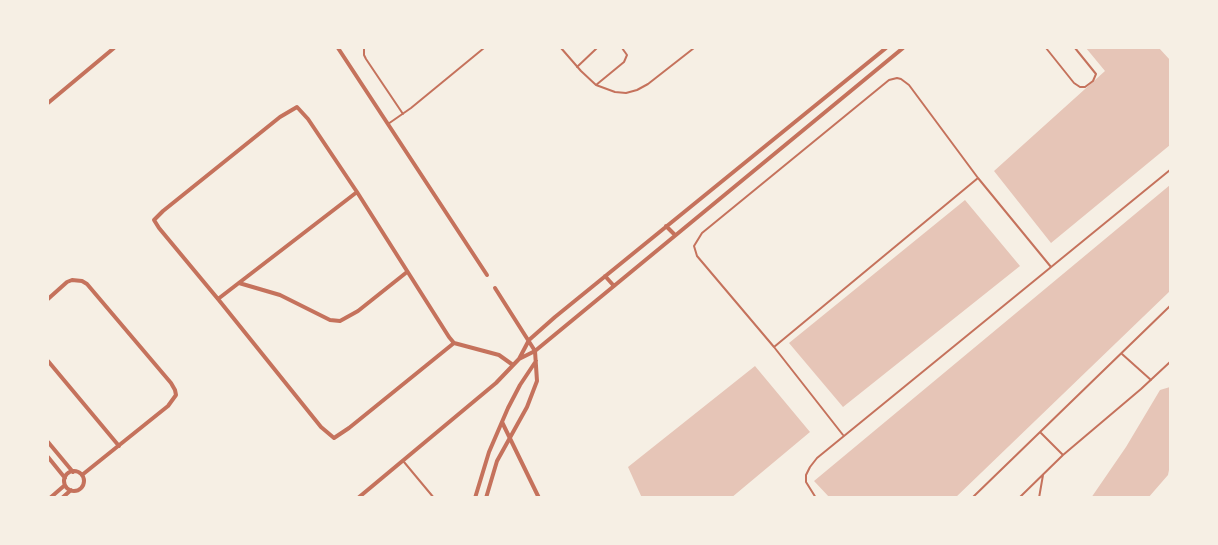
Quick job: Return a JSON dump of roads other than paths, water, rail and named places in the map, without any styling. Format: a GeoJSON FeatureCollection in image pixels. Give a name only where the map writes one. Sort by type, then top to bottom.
{"type":"FeatureCollection","features":[{"type":"Feature","properties":{"kind":"street"},"geometry":{"type":"LineString","coordinates":[[48,103],[114,48]]}},
{"type":"Feature","properties":{"kind":"street"},"geometry":{"type":"LineString","coordinates":[[338,48],[487,275]]}},
{"type":"Feature","properties":{"kind":"street"},"geometry":{"type":"LineString","coordinates":[[358,498],[496,383],[519,359],[529,340],[666,226],[886,48]]}},
{"type":"Feature","properties":{"kind":"street"},"geometry":{"type":"LineString","coordinates":[[519,359],[536,351],[903,48]]}},
{"type":"Feature","properties":{"kind":"street"},"geometry":{"type":"LineString","coordinates":[[834,90],[841,98]]}},
{"type":"Feature","properties":{"kind":"street"},"geometry":{"type":"LineString","coordinates":[[454,343],[334,438],[321,427],[158,228],[154,220],[280,117],[296,107],[304,114],[357,192],[454,343],[499,355],[513,366]]}},
{"type":"Feature","properties":{"kind":"street"},"geometry":{"type":"LineString","coordinates":[[218,299],[357,192]]}},
{"type":"Feature","properties":{"kind":"street"},"geometry":{"type":"LineString","coordinates":[[666,226],[675,235]]}},
{"type":"Feature","properties":{"kind":"street"},"geometry":{"type":"LineString","coordinates":[[239,283],[280,295],[330,320],[340,321],[358,311],[407,272]]}},
{"type":"Feature","properties":{"kind":"street"},"geometry":{"type":"LineString","coordinates":[[605,276],[614,286]]}},
{"type":"Feature","properties":{"kind":"street"},"geometry":{"type":"LineString","coordinates":[[48,299],[67,282],[72,280],[88,284],[171,383],[176,395],[168,406],[82,475]]}},
{"type":"Feature","properties":{"kind":"street"},"geometry":{"type":"LineString","coordinates":[[486,498],[495,467],[527,407],[535,387],[536,351],[495,288]]}},
{"type":"Feature","properties":{"kind":"street"},"geometry":{"type":"LineString","coordinates":[[48,361],[119,446]]}},
{"type":"Feature","properties":{"kind":"street"},"geometry":{"type":"LineString","coordinates":[[475,498],[486,461],[502,422],[520,385],[536,361]]}},
{"type":"Feature","properties":{"kind":"street"},"geometry":{"type":"LineString","coordinates":[[502,422],[511,436],[540,498]]}},
{"type":"Feature","properties":{"kind":"street"},"geometry":{"type":"LineString","coordinates":[[48,442],[73,472],[82,475]]}},
{"type":"Feature","properties":{"kind":"street"},"geometry":{"type":"LineString","coordinates":[[48,457],[65,478],[65,485],[50,498]]}},
{"type":"Feature","properties":{"kind":"street"},"geometry":{"type":"LineString","coordinates":[[65,478],[73,472]]}},
{"type":"Feature","properties":{"kind":"street"},"geometry":{"type":"LineString","coordinates":[[65,485],[71,490],[78,490],[83,486],[84,479],[82,475]]}},
{"type":"Feature","properties":{"kind":"street"},"geometry":{"type":"LineString","coordinates":[[62,498],[71,490]]}},
{"type":"Feature","properties":{"kind":"lane"},"geometry":{"type":"LineString","coordinates":[[364,48],[366,59],[403,114]]}},
{"type":"Feature","properties":{"kind":"lane"},"geometry":{"type":"LineString","coordinates":[[388,124],[484,48]]}},
{"type":"Feature","properties":{"kind":"lane"},"geometry":{"type":"LineString","coordinates":[[561,48],[596,84],[615,92],[626,93],[637,90],[660,76],[694,48]]}},
{"type":"Feature","properties":{"kind":"lane"},"geometry":{"type":"LineString","coordinates":[[577,66],[598,48]]}},
{"type":"Feature","properties":{"kind":"lane"},"geometry":{"type":"LineString","coordinates":[[596,84],[624,62],[627,55],[622,48]]}},
{"type":"Feature","properties":{"kind":"lane"},"geometry":{"type":"LineString","coordinates":[[1046,48],[1074,84],[1080,87],[1094,80],[1096,74],[1075,48]]}},
{"type":"Feature","properties":{"kind":"lane"},"geometry":{"type":"LineString","coordinates":[[843,435],[774,347],[697,256],[694,246],[702,233],[894,78],[901,79],[909,85],[978,178],[1051,267]]}},
{"type":"Feature","properties":{"kind":"lane"},"geometry":{"type":"LineString","coordinates":[[816,498],[806,482],[806,475],[817,458],[1170,170]]}},
{"type":"Feature","properties":{"kind":"lane"},"geometry":{"type":"LineString","coordinates":[[774,347],[978,178]]}},
{"type":"Feature","properties":{"kind":"lane"},"geometry":{"type":"LineString","coordinates":[[972,498],[1170,306]]}},
{"type":"Feature","properties":{"kind":"lane"},"geometry":{"type":"LineString","coordinates":[[1122,354],[1151,380]]}},
{"type":"Feature","properties":{"kind":"lane"},"geometry":{"type":"LineString","coordinates":[[1019,498],[1043,474],[1170,362]]}},
{"type":"Feature","properties":{"kind":"lane"},"geometry":{"type":"LineString","coordinates":[[1040,432],[1063,456]]}},
{"type":"Feature","properties":{"kind":"lane"},"geometry":{"type":"LineString","coordinates":[[402,460],[434,498]]}},
{"type":"Feature","properties":{"kind":"lane"},"geometry":{"type":"LineString","coordinates":[[1039,498],[1043,474]]}}]}
